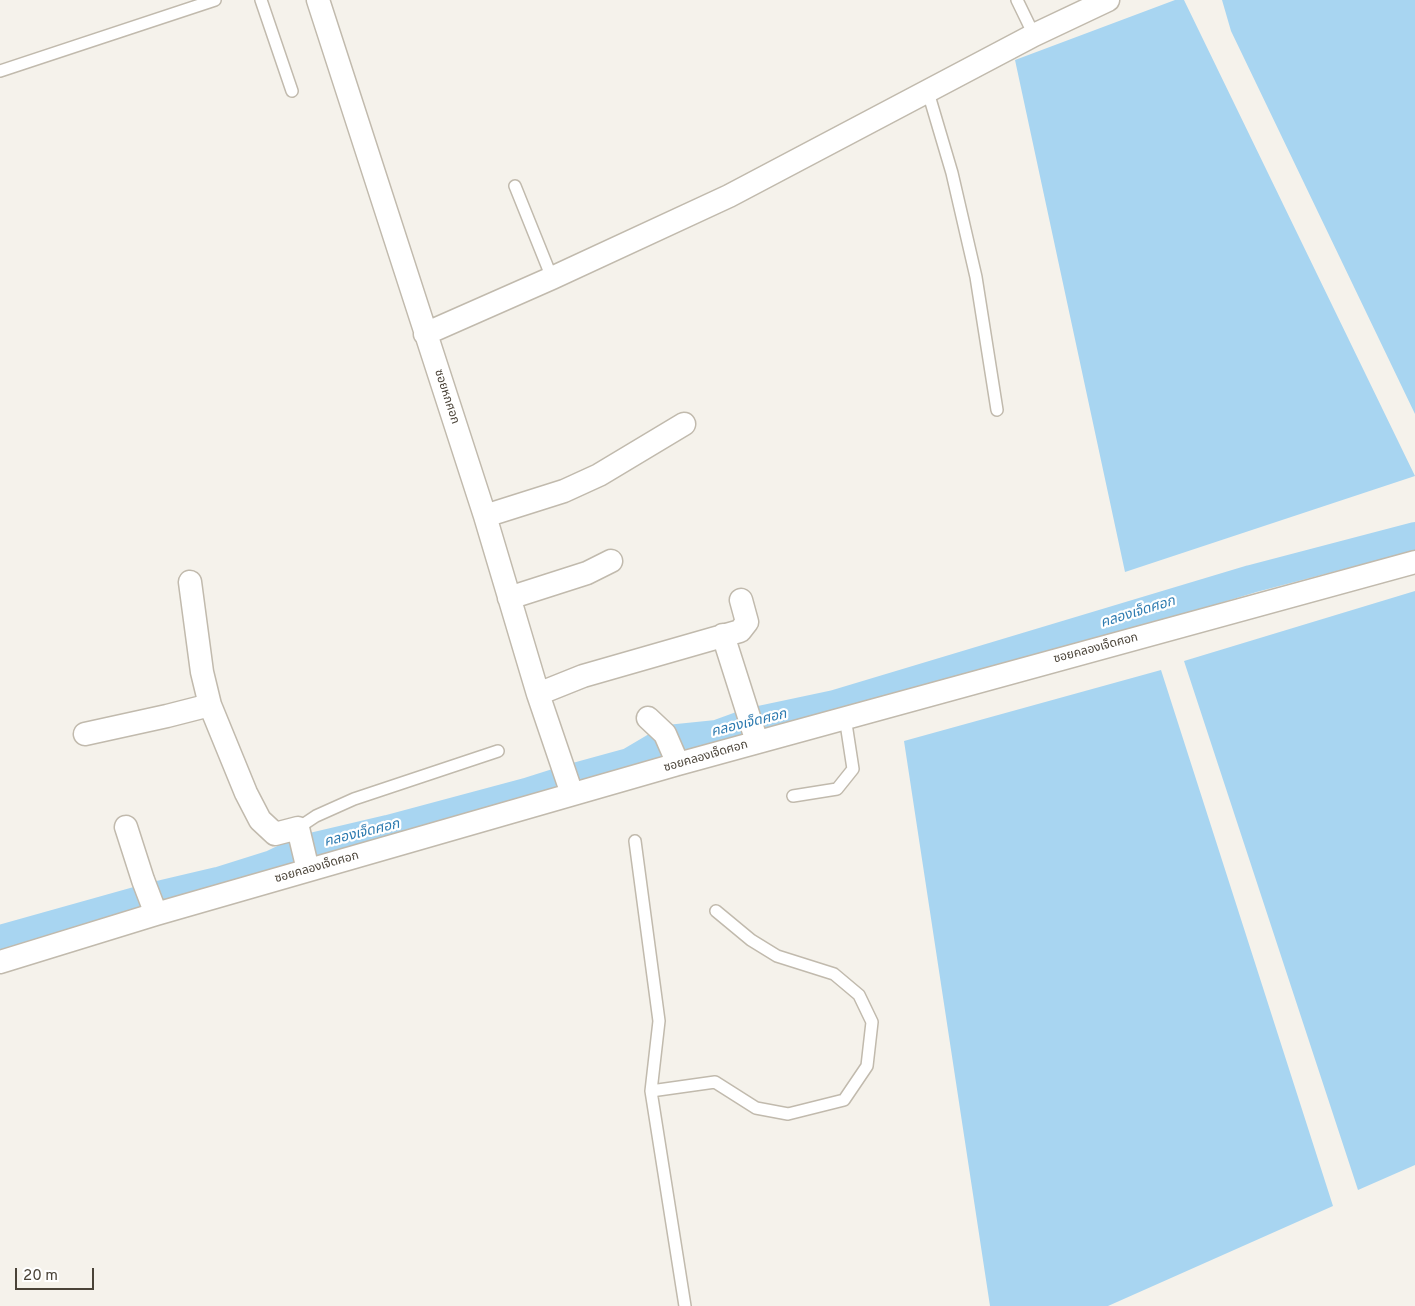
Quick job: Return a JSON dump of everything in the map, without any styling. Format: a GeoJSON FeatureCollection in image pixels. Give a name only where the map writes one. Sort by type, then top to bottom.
{"type":"FeatureCollection","features":[{"type":"Feature","properties":{"kind":"street","name":"ซอยหกศอก"},"geometry":{"type":"LineString","coordinates":[[318,0],[425,334],[494,513],[548,689],[572,794]]}},
{"type":"Feature","properties":{"kind":"street"},"geometry":{"type":"LineString","coordinates":[[425,334],[552,278],[729,196],[1034,35],[1108,0]]}},
{"type":"Feature","properties":{"kind":"street"},"geometry":{"type":"LineString","coordinates":[[494,513],[564,491],[599,475],[684,424]]}},
{"type":"Feature","properties":{"kind":"street"},"geometry":{"type":"LineString","coordinates":[[518,595],[587,573],[611,562]]}},
{"type":"Feature","properties":{"kind":"street","name":"ซอยคลองเจ็ดศอก"},"geometry":{"type":"LineString","coordinates":[[0,962],[308,866],[572,794],[672,750],[755,736],[845,717],[1415,562]]}},
{"type":"Feature","properties":{"kind":"street"},"geometry":{"type":"LineString","coordinates":[[190,582],[202,672],[210,705],[246,793],[260,820],[275,834],[299,832],[308,866]]}},
{"type":"Feature","properties":{"kind":"street"},"geometry":{"type":"LineString","coordinates":[[548,689],[583,676],[740,631],[746,622],[742,600]]}},
{"type":"Feature","properties":{"kind":"street"},"geometry":{"type":"LineString","coordinates":[[723,635],[755,736]]}},
{"type":"Feature","properties":{"kind":"street"},"geometry":{"type":"LineString","coordinates":[[85,734],[210,705]]}},
{"type":"Feature","properties":{"kind":"street"},"geometry":{"type":"LineString","coordinates":[[648,718],[672,750]]}},
{"type":"Feature","properties":{"kind":"street"},"geometry":{"type":"LineString","coordinates":[[126,827],[156,914]]}},
{"type":"Feature","properties":{"kind":"lane"},"geometry":{"type":"LineString","coordinates":[[0,70],[215,0]]}},
{"type":"Feature","properties":{"kind":"lane"},"geometry":{"type":"LineString","coordinates":[[261,0],[292,91]]}},
{"type":"Feature","properties":{"kind":"lane"},"geometry":{"type":"LineString","coordinates":[[1016,0],[1034,35]]}},
{"type":"Feature","properties":{"kind":"lane"},"geometry":{"type":"LineString","coordinates":[[928,92],[952,173],[976,277],[997,410]]}},
{"type":"Feature","properties":{"kind":"lane"},"geometry":{"type":"LineString","coordinates":[[515,186],[552,278]]}},
{"type":"Feature","properties":{"kind":"lane"},"geometry":{"type":"LineString","coordinates":[[793,796],[837,789],[853,769],[845,717]]}},
{"type":"Feature","properties":{"kind":"lane"},"geometry":{"type":"LineString","coordinates":[[299,832],[316,816],[354,799],[498,751]]}},
{"type":"Feature","properties":{"kind":"lane"},"geometry":{"type":"LineString","coordinates":[[635,842],[659,1021],[651,1091],[685,1306]]}},
{"type":"Feature","properties":{"kind":"lane"},"geometry":{"type":"LineString","coordinates":[[651,1091],[715,1082],[756,1108],[788,1114],[844,1100],[867,1066],[872,1022],[859,995],[834,974],[777,956],[751,940],[716,911]]}},
{"type":"Feature","properties":{"kind":"water"},"geometry":{"type":"Polygon","coordinates":[[[1175,0],[1184,0],[1415,476],[1125,572],[1015,60],[1175,0]]]}},
{"type":"Feature","properties":{"kind":"water"},"geometry":{"type":"Polygon","coordinates":[[[1222,0],[1415,0],[1415,414],[1231,31],[1222,0]]]}},
{"type":"Feature","properties":{"kind":"water"},"geometry":{"type":"Polygon","coordinates":[[[1415,591],[1415,1165],[1358,1190],[1184,661],[1415,591]]]}},
{"type":"Feature","properties":{"kind":"water"},"geometry":{"type":"Polygon","coordinates":[[[1161,670],[1333,1206],[1108,1306],[990,1306],[904,741],[1161,670]]]}},
{"type":"Feature","properties":{"kind":"waterway","name":"คลองเจ็ดศอก"},"geometry":{"type":"LineString","coordinates":[[0,939],[150,897],[218,881],[272,864],[303,849],[388,829],[629,762],[668,739],[717,734],[750,722],[835,704],[1251,579],[1415,536]]}}]}
